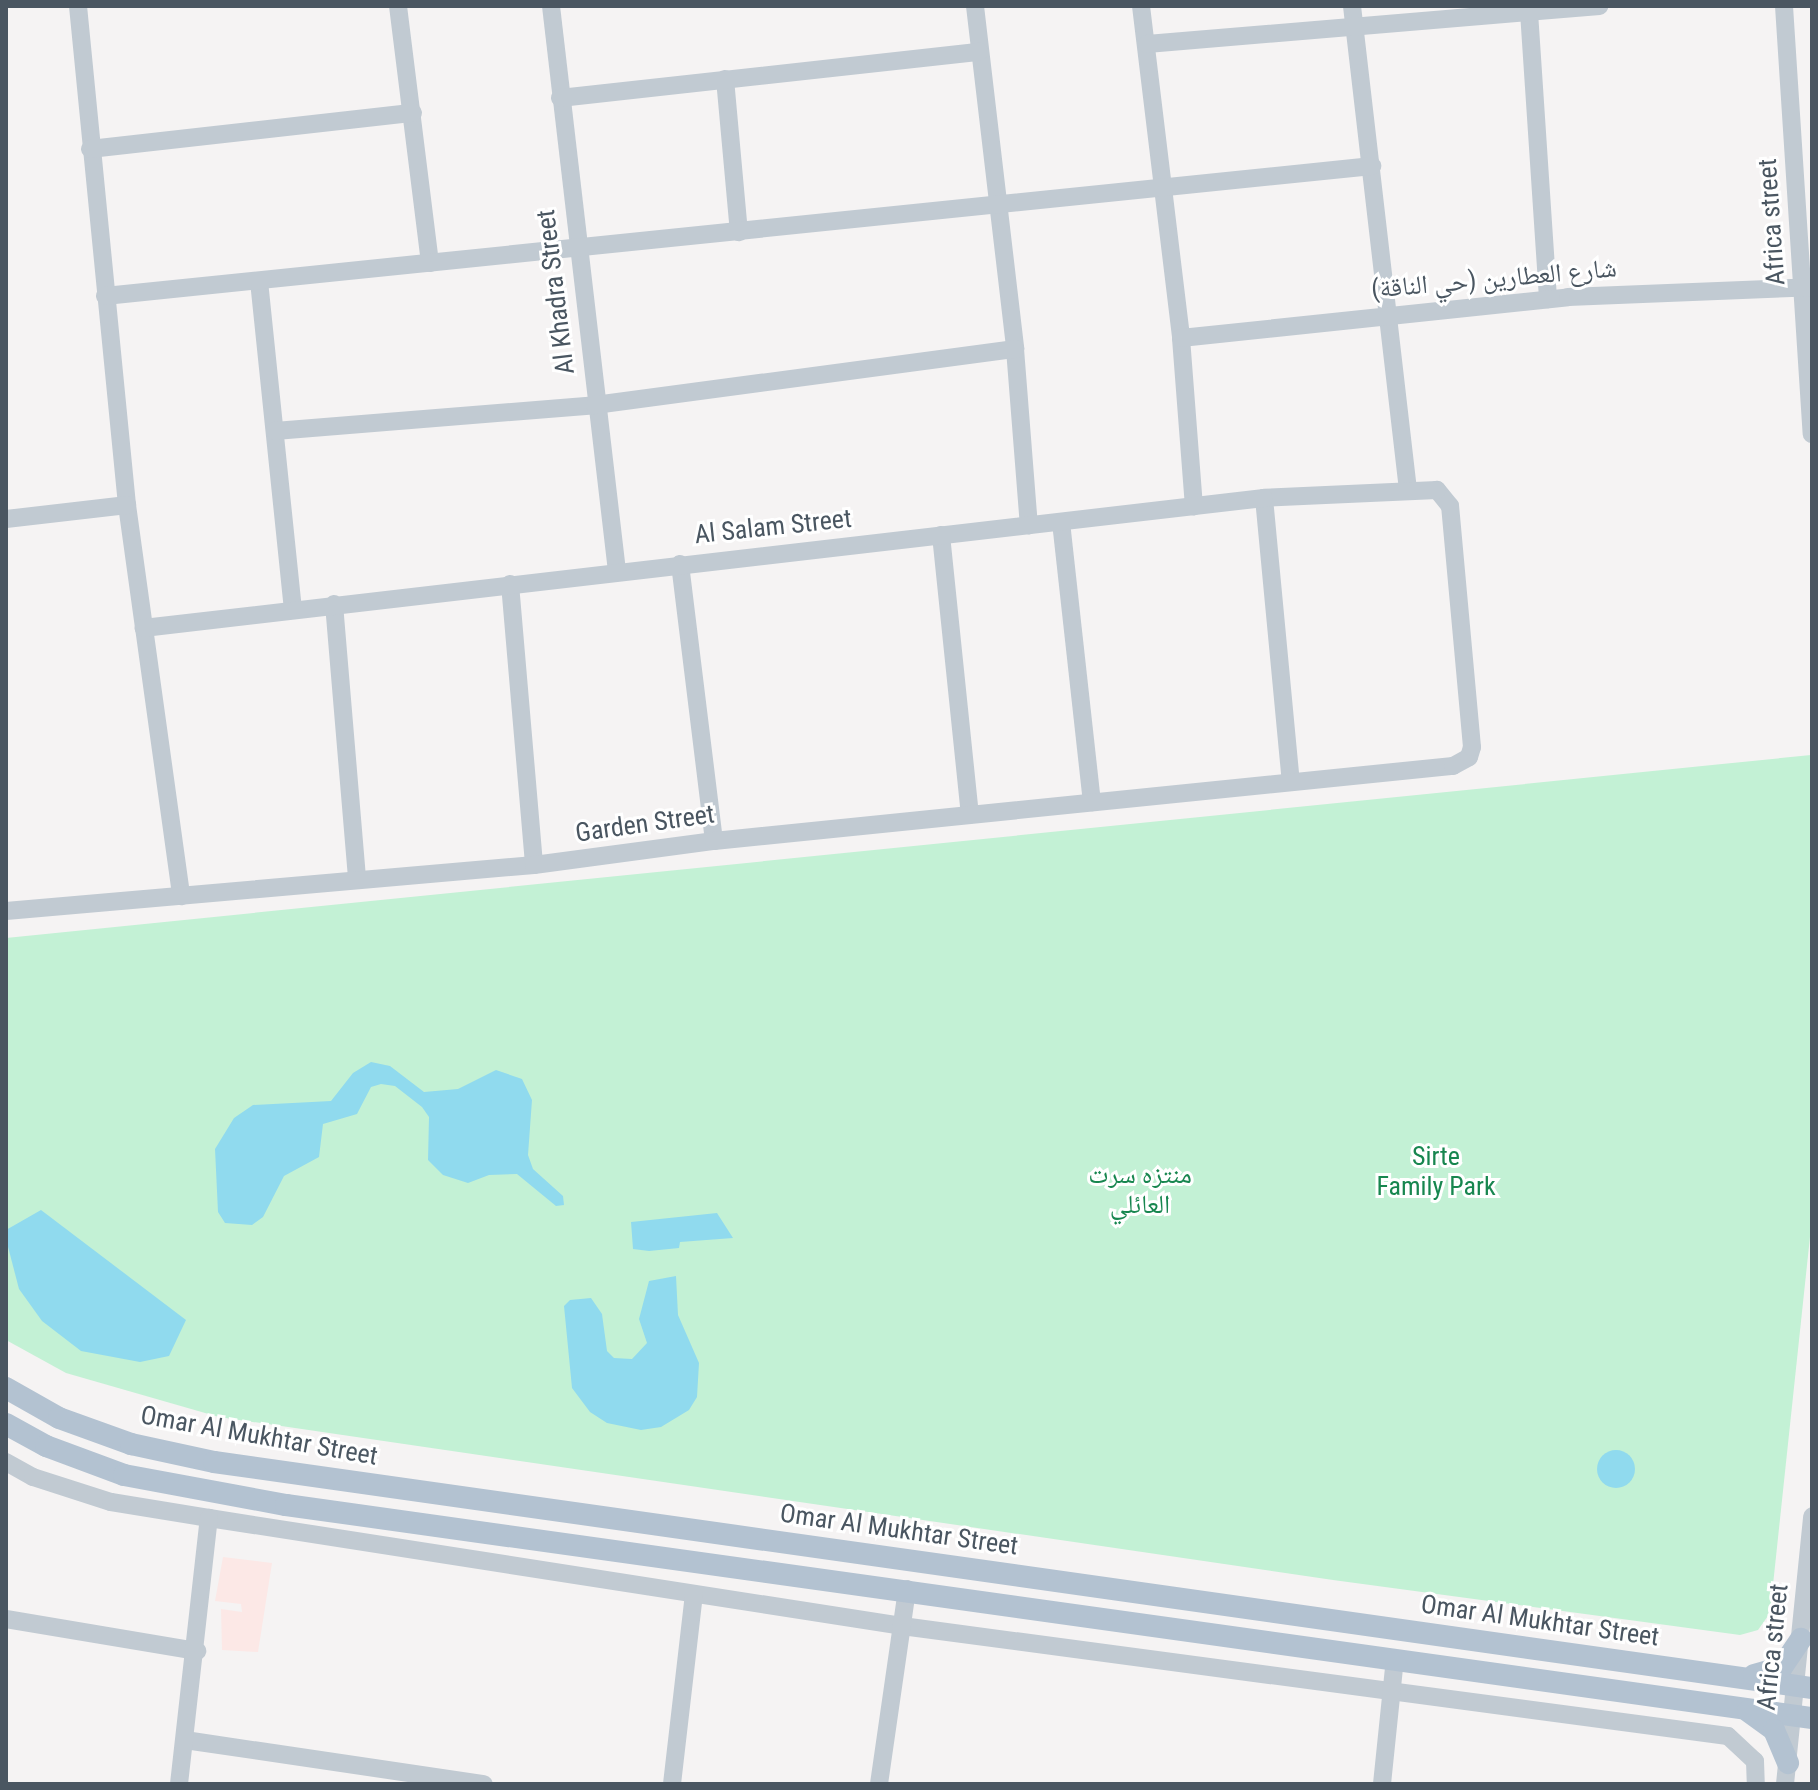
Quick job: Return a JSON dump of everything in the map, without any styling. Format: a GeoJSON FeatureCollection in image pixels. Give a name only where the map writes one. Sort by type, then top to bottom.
{"type":"FeatureCollection","features":[{"type":"Feature","properties":{"kind":"main road","name":"Omar Al Mukhtar Street"},"geometry":{"type":"LineString","coordinates":[[6,1388],[59,1418],[131,1444],[214,1462],[1804,1686]]}},
{"type":"Feature","properties":{"kind":"main road"},"geometry":{"type":"LineString","coordinates":[[6,1424],[46,1446],[124,1475],[211,1493],[1802,1717]]}},
{"type":"Feature","properties":{"kind":"main road"},"geometry":{"type":"LineString","coordinates":[[1728,1676],[1750,1676],[1782,1667],[1801,1639]]}},
{"type":"Feature","properties":{"kind":"main road"},"geometry":{"type":"LineString","coordinates":[[1744,1708],[1774,1730],[1786,1774]]}},
{"type":"Feature","properties":{"kind":"street"},"geometry":{"type":"LineString","coordinates":[[78,6],[127,505],[181,896]]}},
{"type":"Feature","properties":{"kind":"street"},"geometry":{"type":"LineString","coordinates":[[398,6],[430,263]]}},
{"type":"Feature","properties":{"kind":"street","name":"Al Khadra Street"},"geometry":{"type":"LineString","coordinates":[[551,6],[576,251],[617,571]]}},
{"type":"Feature","properties":{"kind":"street"},"geometry":{"type":"LineString","coordinates":[[975,6],[995,204],[1015,349],[1029,525]]}},
{"type":"Feature","properties":{"kind":"street"},"geometry":{"type":"LineString","coordinates":[[1141,6],[1181,338],[1194,506]]}},
{"type":"Feature","properties":{"kind":"street"},"geometry":{"type":"LineString","coordinates":[[1352,6],[1391,313],[1408,490]]}},
{"type":"Feature","properties":{"kind":"street"},"geometry":{"type":"LineString","coordinates":[[1147,44],[1599,6]]}},
{"type":"Feature","properties":{"kind":"street","name":"Africa street"},"geometry":{"type":"LineString","coordinates":[[1784,6],[1807,288],[1812,434]]}},
{"type":"Feature","properties":{"kind":"street"},"geometry":{"type":"LineString","coordinates":[[1529,12],[1548,299]]}},
{"type":"Feature","properties":{"kind":"street"},"geometry":{"type":"LineString","coordinates":[[560,98],[979,52]]}},
{"type":"Feature","properties":{"kind":"street"},"geometry":{"type":"LineString","coordinates":[[725,79],[739,232]]}},
{"type":"Feature","properties":{"kind":"street"},"geometry":{"type":"LineString","coordinates":[[90,149],[413,113]]}},
{"type":"Feature","properties":{"kind":"street"},"geometry":{"type":"LineString","coordinates":[[105,296],[576,251],[1162,185],[1372,166]]}},
{"type":"Feature","properties":{"kind":"street"},"geometry":{"type":"LineString","coordinates":[[259,281],[293,608]]}},
{"type":"Feature","properties":{"kind":"street","name":"شارع العطارين (حي الناقة)"},"geometry":{"type":"LineString","coordinates":[[1181,338],[1391,313],[1548,299],[1807,288]]}},
{"type":"Feature","properties":{"kind":"street"},"geometry":{"type":"LineString","coordinates":[[275,431],[595,405],[1015,349]]}},
{"type":"Feature","properties":{"kind":"street","name":"Al Salam Street"},"geometry":{"type":"LineString","coordinates":[[144,628],[293,608],[1264,498],[1437,490],[1450,506],[1469,757],[1453,766],[1291,781]]}},
{"type":"Feature","properties":{"kind":"street"},"geometry":{"type":"LineString","coordinates":[[1264,498],[1291,781]]}},
{"type":"Feature","properties":{"kind":"street"},"geometry":{"type":"LineString","coordinates":[[6,519],[127,505]]}},
{"type":"Feature","properties":{"kind":"street"},"geometry":{"type":"LineString","coordinates":[[1061,522],[1092,802]]}},
{"type":"Feature","properties":{"kind":"street"},"geometry":{"type":"LineString","coordinates":[[941,535],[970,814]]}},
{"type":"Feature","properties":{"kind":"street"},"geometry":{"type":"LineString","coordinates":[[680,564],[714,841]]}},
{"type":"Feature","properties":{"kind":"street"},"geometry":{"type":"LineString","coordinates":[[510,584],[534,865]]}},
{"type":"Feature","properties":{"kind":"street"},"geometry":{"type":"LineString","coordinates":[[334,604],[357,879]]}},
{"type":"Feature","properties":{"kind":"street","name":"Garden Street"},"geometry":{"type":"LineString","coordinates":[[6,911],[534,865],[714,841],[1291,781]]}},
{"type":"Feature","properties":{"kind":"street"},"geometry":{"type":"LineString","coordinates":[[6,1462],[33,1477],[111,1502],[209,1518],[902,1626],[1394,1695],[1728,1736],[1755,1761],[1756,1784]]}},
{"type":"Feature","properties":{"kind":"street","name":"Africa street"},"geometry":{"type":"LineString","coordinates":[[1786,1774],[1802,1717],[1801,1639],[1812,1516]]}},
{"type":"Feature","properties":{"kind":"street"},"geometry":{"type":"LineString","coordinates":[[179,1784],[197,1651],[209,1518]]}},
{"type":"Feature","properties":{"kind":"street"},"geometry":{"type":"LineString","coordinates":[[879,1784],[907,1589]]}},
{"type":"Feature","properties":{"kind":"street"},"geometry":{"type":"LineString","coordinates":[[672,1784],[694,1595]]}},
{"type":"Feature","properties":{"kind":"street"},"geometry":{"type":"LineString","coordinates":[[6,1619],[197,1651]]}},
{"type":"Feature","properties":{"kind":"street"},"geometry":{"type":"LineString","coordinates":[[1382,1784],[1394,1695],[1395,1659]]}},
{"type":"Feature","properties":{"kind":"street"},"geometry":{"type":"LineString","coordinates":[[185,1740],[484,1784]]}},
{"type":"Feature","properties":{"kind":"shaded area"},"geometry":{"type":"Polygon","coordinates":[[[223,1557],[272,1563],[258,1652],[222,1650],[221,1609],[242,1612],[241,1604],[215,1601],[223,1557]]]}},
{"type":"Feature","properties":{"kind":"green space","name":"Sirte Family Park"},"geometry":{"type":"Polygon","coordinates":[[[1811,755],[1812,1218],[1770,1613],[1758,1630],[1740,1635],[1333,1580],[219,1417],[66,1373],[6,1340],[6,938],[1811,755]]]}},
{"type":"Feature","properties":{"kind":"water"},"geometry":{"type":"Polygon","coordinates":[[[371,1062],[390,1066],[424,1092],[458,1089],[496,1070],[522,1079],[532,1100],[528,1155],[533,1169],[563,1196],[564,1205],[556,1206],[517,1174],[489,1175],[468,1183],[443,1175],[428,1160],[429,1117],[422,1107],[395,1086],[381,1084],[371,1087],[357,1114],[323,1124],[319,1157],[284,1176],[263,1217],[252,1225],[225,1223],[218,1212],[215,1149],[234,1118],[253,1105],[331,1101],[353,1073],[371,1062]]]}},
{"type":"Feature","properties":{"kind":"water"},"geometry":{"type":"Polygon","coordinates":[[[41,1210],[186,1320],[169,1356],[140,1362],[81,1351],[42,1321],[19,1289],[6,1239],[6,1230],[41,1210]]]}},
{"type":"Feature","properties":{"kind":"water"},"geometry":{"type":"Polygon","coordinates":[[[717,1213],[733,1238],[680,1242],[679,1248],[633,1249],[631,1222],[717,1213]]]}},
{"type":"Feature","properties":{"kind":"water"},"geometry":{"type":"Polygon","coordinates":[[[676,1276],[678,1315],[699,1363],[697,1397],[689,1410],[661,1427],[641,1430],[607,1423],[590,1412],[572,1388],[564,1306],[570,1300],[591,1298],[602,1314],[607,1351],[614,1358],[632,1359],[647,1343],[639,1319],[649,1281],[676,1276]]]}},
{"type":"Feature","properties":{"kind":"water"},"geometry":{"type":"Polygon","coordinates":[[[1616,1450],[1629,1456],[1635,1469],[1629,1482],[1616,1488],[1603,1482],[1597,1469],[1603,1456],[1616,1450]]]}},
{"type":"Feature","properties":{"kind":"park label","name":"منتزه سرت العائلي"},"geometry":{"type":"Point","coordinates":[1140,1190]}}]}
